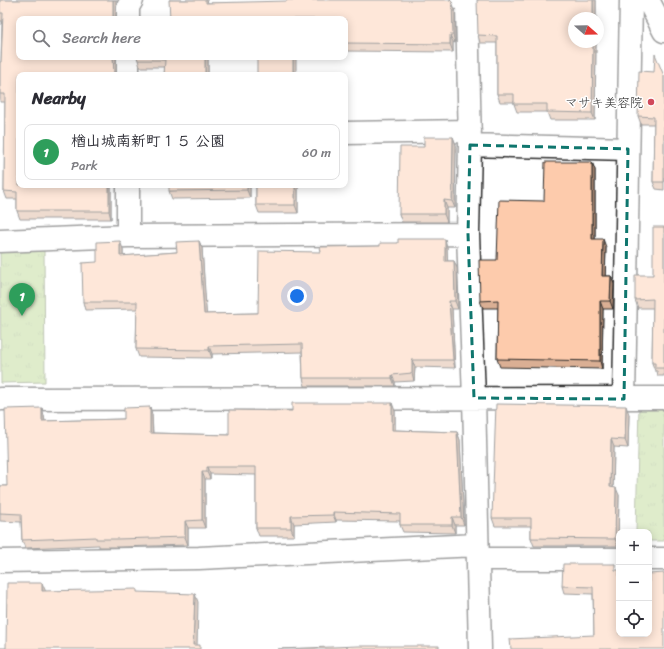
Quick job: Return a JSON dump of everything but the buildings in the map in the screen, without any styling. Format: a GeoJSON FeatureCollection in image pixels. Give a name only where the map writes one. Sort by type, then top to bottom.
{"type":"FeatureCollection","features":[{"type":"Feature","properties":{"kind":"street"},"geometry":{"type":"LineString","coordinates":[[128,16],[128,7],[132,0]]}},
{"type":"Feature","properties":{"kind":"street"},"geometry":{"type":"LineString","coordinates":[[462,0],[467,4],[470,138],[468,234],[474,398],[480,649]]}},
{"type":"Feature","properties":{"kind":"street"},"geometry":{"type":"LineString","coordinates":[[624,399],[631,0]]}},
{"type":"Feature","properties":{"kind":"street"},"geometry":{"type":"LineString","coordinates":[[648,0],[664,31]]}},
{"type":"Feature","properties":{"kind":"street"},"geometry":{"type":"LineString","coordinates":[[128,60],[128,72]]}},
{"type":"Feature","properties":{"kind":"street"},"geometry":{"type":"LineString","coordinates":[[348,133],[470,138],[628,149]]}},
{"type":"Feature","properties":{"kind":"street"},"geometry":{"type":"LineString","coordinates":[[128,188],[128,236]]}},
{"type":"Feature","properties":{"kind":"street"},"geometry":{"type":"LineString","coordinates":[[0,241],[128,236],[468,234]]}},
{"type":"Feature","properties":{"kind":"street"},"geometry":{"type":"LineString","coordinates":[[0,399],[664,398]]}},
{"type":"Feature","properties":{"kind":"street"},"geometry":{"type":"LineString","coordinates":[[0,561],[477,552],[616,559]]}},
{"type":"Feature","properties":{"kind":"street"},"geometry":{"type":"LineString","coordinates":[[652,559],[664,559]]}},
{"type":"Feature","properties":{"kind":"highlighted area"},"geometry":{"type":"Polygon","coordinates":[[[470,145],[628,149],[624,399],[474,398],[468,234],[470,145]]]}},
{"type":"Feature","properties":{"kind":"green space"},"geometry":{"type":"Polygon","coordinates":[[[44,249],[45,382],[1,383],[0,250],[44,249]]]}},
{"type":"Feature","properties":{"kind":"green space"},"geometry":{"type":"Polygon","coordinates":[[[639,405],[664,405],[664,541],[652,541],[652,529],[636,529],[639,405]]]}},
{"type":"Feature","properties":{"kind":"place","name":"マサキ美容院"},"geometry":{"type":"Point","coordinates":[651,102]}},
{"type":"Feature","properties":{"kind":"place","name":"楢山城南新町１５ 公園"},"geometry":{"type":"Point","coordinates":[22,316]}}]}
